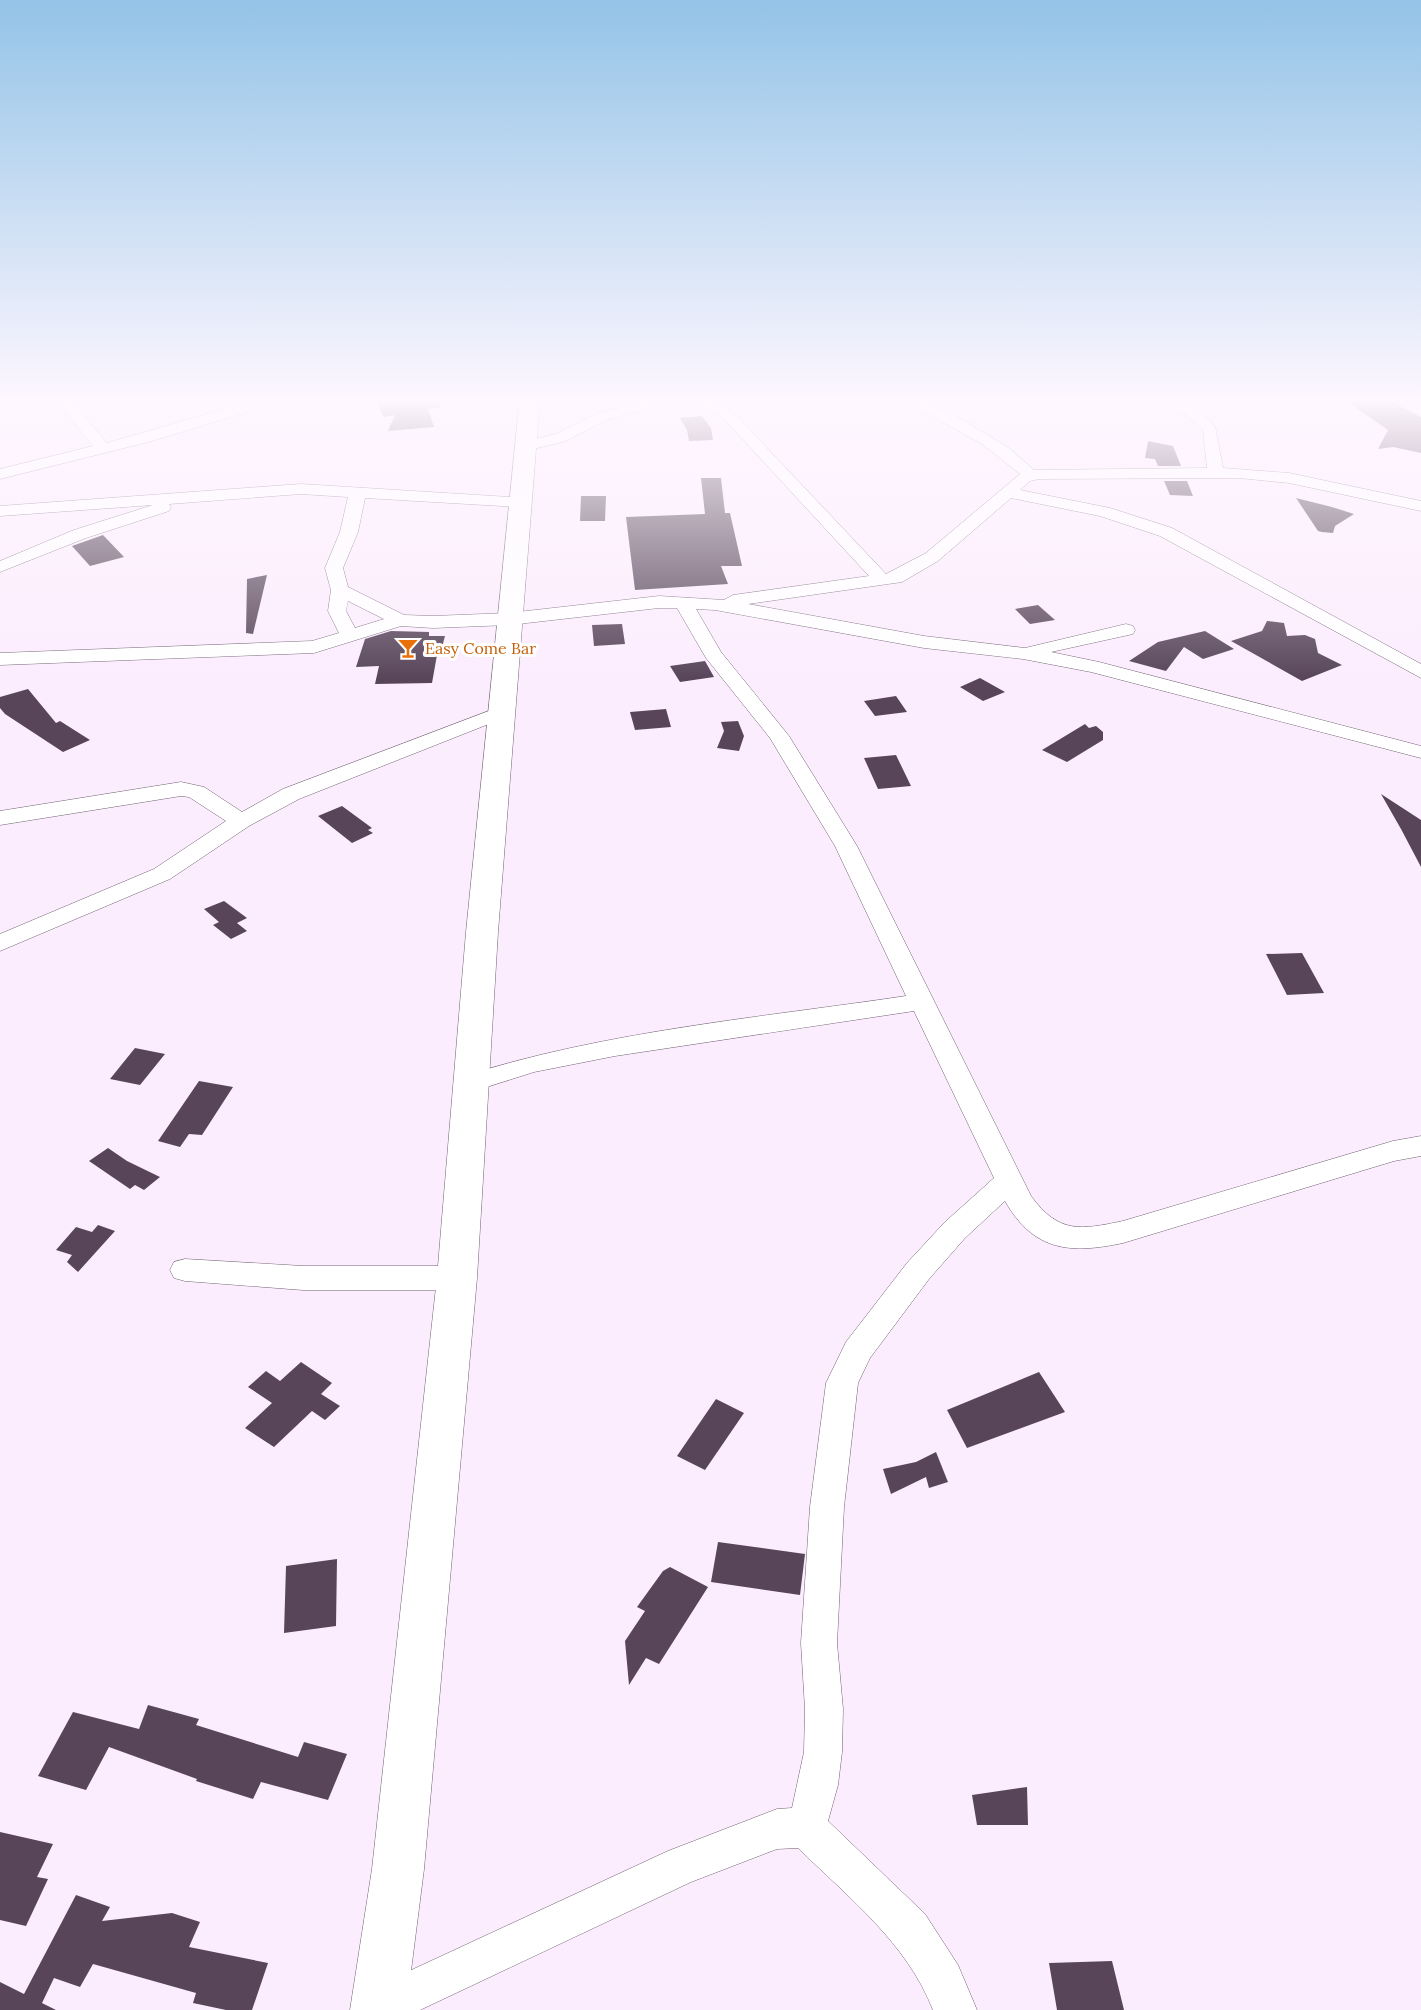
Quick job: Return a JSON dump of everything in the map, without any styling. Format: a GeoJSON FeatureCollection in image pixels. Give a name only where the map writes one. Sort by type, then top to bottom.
{"type":"FeatureCollection","features":[{"type":"Feature","properties":{"kind":"main road"},"geometry":{"type":"LineString","coordinates":[[378,2008],[398,1869],[457,1278],[520,492]]}},
{"type":"Feature","properties":{"kind":"street"},"geometry":{"type":"LineString","coordinates":[[36,492],[55,506]]}},
{"type":"Feature","properties":{"kind":"street"},"geometry":{"type":"LineString","coordinates":[[0,511],[258,492]]}},
{"type":"Feature","properties":{"kind":"street"},"geometry":{"type":"LineString","coordinates":[[350,636],[337,611],[340,590],[334,568],[349,532],[358,492]]}},
{"type":"Feature","properties":{"kind":"street"},"geometry":{"type":"LineString","coordinates":[[370,492],[519,502]]}},
{"type":"Feature","properties":{"kind":"street"},"geometry":{"type":"LineString","coordinates":[[799,492],[880,579]]}},
{"type":"Feature","properties":{"kind":"street"},"geometry":{"type":"LineString","coordinates":[[715,604],[908,573],[932,557],[1008,492],[1104,512],[1166,532],[1421,672]]}},
{"type":"Feature","properties":{"kind":"street"},"geometry":{"type":"LineString","coordinates":[[1357,492],[1418,504]]}},
{"type":"Feature","properties":{"kind":"street"},"geometry":{"type":"LineString","coordinates":[[0,567],[80,534],[193,496]]}},
{"type":"Feature","properties":{"kind":"street"},"geometry":{"type":"LineString","coordinates":[[340,590],[399,620]]}},
{"type":"Feature","properties":{"kind":"street"},"geometry":{"type":"LineString","coordinates":[[683,602],[713,654],[779,736],[846,846],[1009,1182],[1031,1221],[1047,1233],[1068,1238],[1094,1239],[1123,1233],[1393,1151],[1421,1146]]}},
{"type":"Feature","properties":{"kind":"street"},"geometry":{"type":"LineString","coordinates":[[0,659],[314,647],[371,627],[399,620],[434,622],[509,619],[637,603],[715,604],[934,643],[1023,653],[1149,680],[1421,752]]}},
{"type":"Feature","properties":{"kind":"street"},"geometry":{"type":"LineString","coordinates":[[1023,653],[1126,630]]}},
{"type":"Feature","properties":{"kind":"street"},"geometry":{"type":"LineString","coordinates":[[0,943],[162,874],[241,821],[291,794],[502,712]]}},
{"type":"Feature","properties":{"kind":"street"},"geometry":{"type":"LineString","coordinates":[[0,818],[181,789],[195,792],[241,821]]}},
{"type":"Feature","properties":{"kind":"street"},"geometry":{"type":"LineString","coordinates":[[471,1083],[530,1064],[615,1047],[922,1002]]}},
{"type":"Feature","properties":{"kind":"street"},"geometry":{"type":"LineString","coordinates":[[806,1828],[818,1785],[823,1752],[824,1709],[819,1643],[827,1507],[842,1383],[857,1351],[918,1271],[955,1230],[1009,1182]]}},
{"type":"Feature","properties":{"kind":"street"},"geometry":{"type":"LineString","coordinates":[[185,1270],[303,1278],[457,1278]]}},
{"type":"Feature","properties":{"kind":"street"},"geometry":{"type":"LineString","coordinates":[[378,2008],[565,1917],[682,1864],[777,1829],[806,1828],[910,1929],[943,1980],[955,2010]]}},
{"type":"Feature","properties":{"kind":"building"},"geometry":{"type":"Polygon","coordinates":[[[703,492],[723,492],[725,513],[730,513],[742,566],[721,566],[728,584],[635,590],[626,517],[705,514],[703,492]]]}},
{"type":"Feature","properties":{"kind":"building"},"geometry":{"type":"Polygon","coordinates":[[[1169,492],[1191,492],[1193,496],[1170,495],[1169,492]]]}},
{"type":"Feature","properties":{"kind":"building"},"geometry":{"type":"Polygon","coordinates":[[[581,496],[606,496],[605,521],[580,521],[581,496]]]}},
{"type":"Feature","properties":{"kind":"building"},"geometry":{"type":"Polygon","coordinates":[[[1296,498],[1354,514],[1335,526],[1333,533],[1318,531],[1296,498]]]}},
{"type":"Feature","properties":{"kind":"building"},"geometry":{"type":"Polygon","coordinates":[[[103,535],[124,557],[90,566],[72,546],[103,535]]]}},
{"type":"Feature","properties":{"kind":"building"},"geometry":{"type":"Polygon","coordinates":[[[267,575],[253,634],[246,633],[247,579],[267,575]]]}},
{"type":"Feature","properties":{"kind":"building"},"geometry":{"type":"Polygon","coordinates":[[[1038,605],[1055,620],[1030,624],[1015,609],[1038,605]]]}},
{"type":"Feature","properties":{"kind":"building"},"geometry":{"type":"Polygon","coordinates":[[[1267,621],[1284,623],[1287,636],[1305,635],[1315,639],[1318,653],[1342,665],[1302,681],[1231,641],[1262,631],[1267,621]]]}},
{"type":"Feature","properties":{"kind":"building"},"geometry":{"type":"Polygon","coordinates":[[[622,624],[625,644],[594,646],[592,625],[622,624]]]}},
{"type":"Feature","properties":{"kind":"building"},"geometry":{"type":"Polygon","coordinates":[[[391,631],[429,632],[429,636],[445,636],[440,655],[437,655],[432,683],[375,684],[379,666],[356,667],[365,639],[391,631]]]}},
{"type":"Feature","properties":{"kind":"building"},"geometry":{"type":"Polygon","coordinates":[[[1205,631],[1234,649],[1203,659],[1184,647],[1166,671],[1129,661],[1158,642],[1205,631]]]}},
{"type":"Feature","properties":{"kind":"building"},"geometry":{"type":"Polygon","coordinates":[[[705,661],[714,677],[680,682],[670,666],[705,661]]]}},
{"type":"Feature","properties":{"kind":"building"},"geometry":{"type":"Polygon","coordinates":[[[980,678],[1005,692],[983,701],[960,687],[980,678]]]}},
{"type":"Feature","properties":{"kind":"building"},"geometry":{"type":"Polygon","coordinates":[[[28,689],[56,723],[60,721],[90,740],[63,752],[5,714],[0,708],[0,697],[28,689]]]}},
{"type":"Feature","properties":{"kind":"building"},"geometry":{"type":"Polygon","coordinates":[[[896,696],[907,712],[875,716],[864,701],[896,696]]]}},
{"type":"Feature","properties":{"kind":"building"},"geometry":{"type":"Polygon","coordinates":[[[666,709],[671,727],[635,730],[630,712],[666,709]]]}},
{"type":"Feature","properties":{"kind":"building"},"geometry":{"type":"Polygon","coordinates":[[[738,721],[744,736],[739,751],[717,748],[724,731],[721,722],[738,721]]]}},
{"type":"Feature","properties":{"kind":"building"},"geometry":{"type":"Polygon","coordinates":[[[1085,724],[1089,728],[1096,726],[1103,732],[1103,740],[1067,762],[1042,750],[1085,724]]]}},
{"type":"Feature","properties":{"kind":"building"},"geometry":{"type":"Polygon","coordinates":[[[896,755],[911,786],[878,789],[864,758],[896,755]]]}},
{"type":"Feature","properties":{"kind":"building"},"geometry":{"type":"Polygon","coordinates":[[[1381,794],[1421,820],[1421,867],[1401,829],[1381,794]]]}},
{"type":"Feature","properties":{"kind":"building"},"geometry":{"type":"Polygon","coordinates":[[[342,806],[372,828],[368,830],[373,833],[352,843],[318,816],[342,806]]]}},
{"type":"Feature","properties":{"kind":"building"},"geometry":{"type":"Polygon","coordinates":[[[224,901],[247,918],[237,923],[247,931],[231,939],[213,925],[219,922],[204,909],[224,901]]]}},
{"type":"Feature","properties":{"kind":"building"},"geometry":{"type":"Polygon","coordinates":[[[1302,953],[1324,993],[1287,995],[1266,954],[1302,953]]]}},
{"type":"Feature","properties":{"kind":"building"},"geometry":{"type":"Polygon","coordinates":[[[135,1048],[165,1054],[140,1085],[110,1079],[135,1048]]]}},
{"type":"Feature","properties":{"kind":"building"},"geometry":{"type":"Polygon","coordinates":[[[199,1081],[233,1087],[202,1135],[189,1134],[180,1147],[158,1141],[199,1081]]]}},
{"type":"Feature","properties":{"kind":"building"},"geometry":{"type":"Polygon","coordinates":[[[108,1148],[127,1161],[160,1177],[144,1190],[135,1185],[130,1189],[89,1161],[108,1148]]]}},
{"type":"Feature","properties":{"kind":"building"},"geometry":{"type":"Polygon","coordinates":[[[98,1225],[115,1231],[78,1272],[67,1262],[72,1255],[56,1250],[76,1227],[92,1232],[98,1225]]]}},
{"type":"Feature","properties":{"kind":"building"},"geometry":{"type":"Polygon","coordinates":[[[301,1362],[332,1383],[321,1394],[340,1406],[325,1420],[312,1411],[274,1447],[245,1428],[272,1403],[248,1387],[266,1371],[280,1381],[301,1362]]]}},
{"type":"Feature","properties":{"kind":"building"},"geometry":{"type":"Polygon","coordinates":[[[1039,1372],[1065,1412],[967,1448],[947,1410],[1039,1372]]]}},
{"type":"Feature","properties":{"kind":"building"},"geometry":{"type":"Polygon","coordinates":[[[716,1399],[744,1413],[705,1470],[677,1456],[716,1399]]]}},
{"type":"Feature","properties":{"kind":"building"},"geometry":{"type":"Polygon","coordinates":[[[936,1452],[948,1482],[929,1488],[926,1477],[891,1494],[883,1469],[916,1462],[936,1452]]]}},
{"type":"Feature","properties":{"kind":"building"},"geometry":{"type":"Polygon","coordinates":[[[718,1542],[805,1554],[800,1595],[711,1582],[718,1542]]]}},
{"type":"Feature","properties":{"kind":"building"},"geometry":{"type":"Polygon","coordinates":[[[337,1559],[336,1626],[284,1633],[286,1566],[337,1559]]]}},
{"type":"Feature","properties":{"kind":"building"},"geometry":{"type":"Polygon","coordinates":[[[670,1567],[708,1587],[659,1664],[646,1658],[629,1685],[625,1641],[645,1611],[637,1607],[663,1571],[670,1567]]]}},
{"type":"Feature","properties":{"kind":"building"},"geometry":{"type":"Polygon","coordinates":[[[148,1705],[199,1719],[196,1725],[298,1757],[304,1742],[347,1754],[328,1800],[261,1782],[253,1799],[196,1781],[197,1779],[109,1747],[86,1790],[38,1776],[73,1712],[139,1729],[148,1705]]]}},
{"type":"Feature","properties":{"kind":"building"},"geometry":{"type":"Polygon","coordinates":[[[1027,1787],[1028,1825],[977,1825],[972,1795],[1027,1787]]]}},
{"type":"Feature","properties":{"kind":"building"},"geometry":{"type":"Polygon","coordinates":[[[0,1832],[53,1844],[37,1877],[48,1879],[26,1926],[0,1920],[0,1832]]]}},
{"type":"Feature","properties":{"kind":"building"},"geometry":{"type":"Polygon","coordinates":[[[76,1895],[110,1907],[102,1921],[172,1913],[200,1922],[189,1947],[268,1963],[252,2010],[226,2010],[193,2003],[196,1993],[93,1964],[80,1987],[54,1978],[42,2003],[56,2010],[0,2010],[0,1982],[24,1994],[76,1895]]]}},
{"type":"Feature","properties":{"kind":"building"},"geometry":{"type":"Polygon","coordinates":[[[1112,1961],[1124,2010],[1057,2010],[1049,1963],[1112,1961]]]}},
{"type":"Feature","properties":{"kind":"place","name":"Easy Come Bar"},"geometry":{"type":"Point","coordinates":[408,648]}}]}
